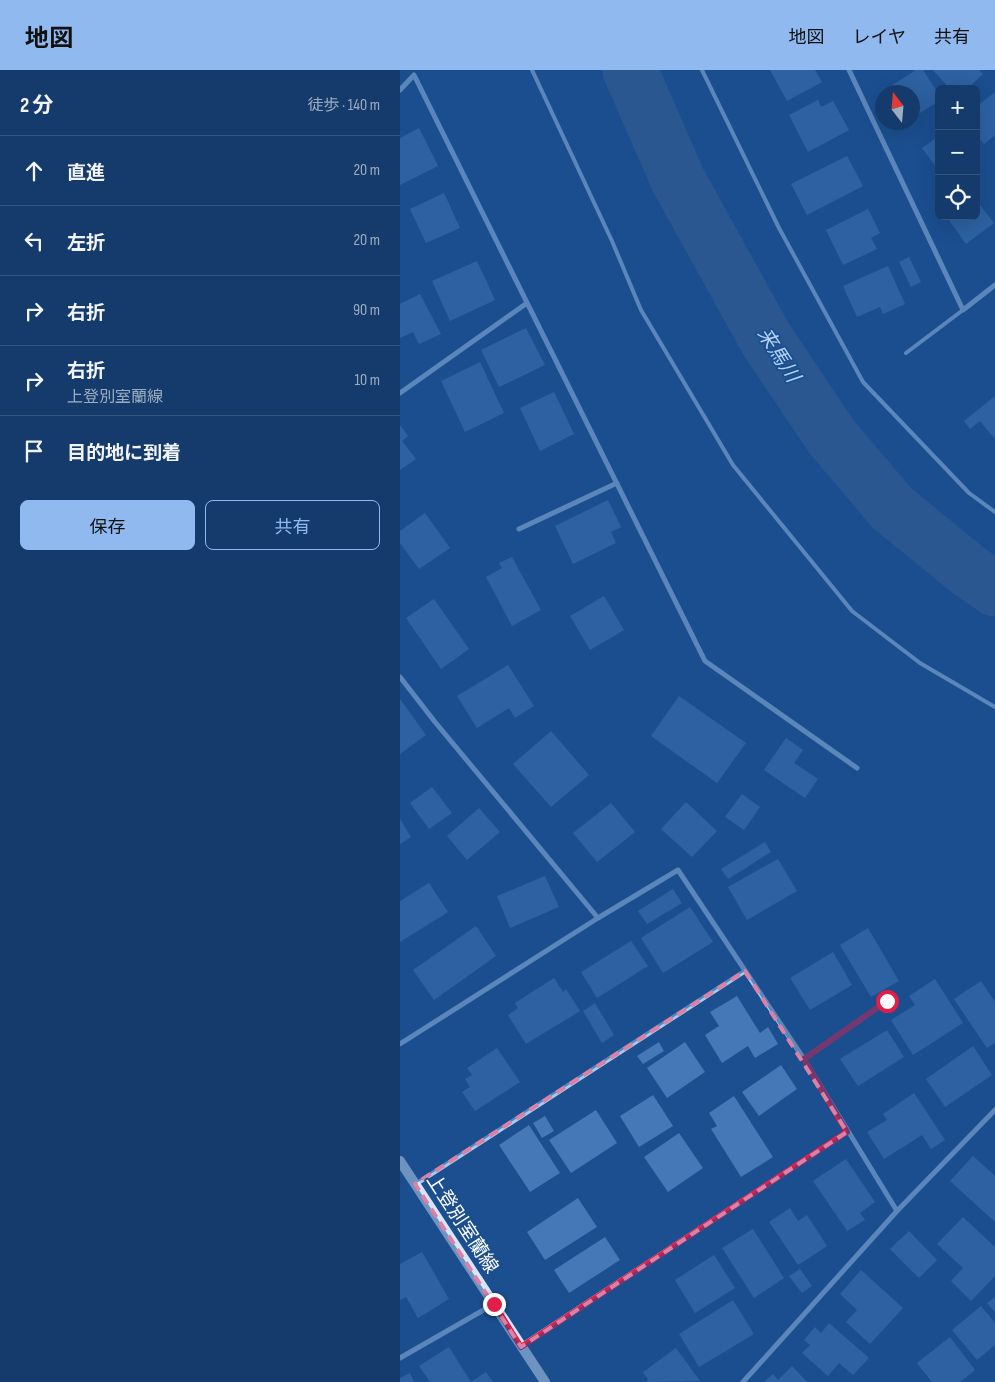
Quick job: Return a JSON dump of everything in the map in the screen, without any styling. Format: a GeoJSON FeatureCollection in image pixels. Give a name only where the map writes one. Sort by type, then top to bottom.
{"type":"FeatureCollection","features":[{"type":"Feature","properties":{"kind":"main road","name":"上登別室蘭線"},"geometry":{"type":"LineString","coordinates":[[400,1162],[544,1382]]}},
{"type":"Feature","properties":{"kind":"street"},"geometry":{"type":"LineString","coordinates":[[849,70],[963,310],[995,285]]}},
{"type":"Feature","properties":{"kind":"street"},"geometry":{"type":"LineString","coordinates":[[400,90],[414,75],[705,661],[857,768]]}},
{"type":"Feature","properties":{"kind":"street"},"geometry":{"type":"LineString","coordinates":[[400,394],[527,303]]}},
{"type":"Feature","properties":{"kind":"street"},"geometry":{"type":"LineString","coordinates":[[519,529],[617,483]]}},
{"type":"Feature","properties":{"kind":"street"},"geometry":{"type":"LineString","coordinates":[[400,677],[435,722],[598,918]]}},
{"type":"Feature","properties":{"kind":"street"},"geometry":{"type":"LineString","coordinates":[[400,1044],[598,918],[678,870],[804,1059],[897,1211]]}},
{"type":"Feature","properties":{"kind":"street"},"geometry":{"type":"LineString","coordinates":[[415,1184],[745,971]]}},
{"type":"Feature","properties":{"kind":"street"},"geometry":{"type":"LineString","coordinates":[[743,1382],[897,1211],[995,1110]]}},
{"type":"Feature","properties":{"kind":"street"},"geometry":{"type":"LineString","coordinates":[[521,1347],[847,1132]]}},
{"type":"Feature","properties":{"kind":"street"},"geometry":{"type":"LineString","coordinates":[[400,1358],[494,1304]]}},
{"type":"Feature","properties":{"kind":"lane"},"geometry":{"type":"LineString","coordinates":[[532,70],[612,241],[641,310],[733,465],[852,611],[920,663],[995,707]]}},
{"type":"Feature","properties":{"kind":"lane"},"geometry":{"type":"LineString","coordinates":[[702,70],[779,228],[863,382],[969,493],[995,512]]}},
{"type":"Feature","properties":{"kind":"lane"},"geometry":{"type":"LineString","coordinates":[[906,353],[963,310]]}},
{"type":"Feature","properties":{"kind":"lane"},"geometry":{"type":"LineString","coordinates":[[804,1059],[887,1001]]}},
{"type":"Feature","properties":{"kind":"highlighted area"},"geometry":{"type":"Polygon","coordinates":[[[745,971],[847,1132],[521,1347],[415,1184],[745,971]]]}},
{"type":"Feature","properties":{"kind":"building"},"geometry":{"type":"Polygon","coordinates":[[[770,70],[815,70],[822,82],[787,101],[770,70]]]}},
{"type":"Feature","properties":{"kind":"building"},"geometry":{"type":"Polygon","coordinates":[[[916,70],[923,70],[935,89],[935,104],[920,113],[920,85],[893,85],[916,70]]]}},
{"type":"Feature","properties":{"kind":"building"},"geometry":{"type":"Polygon","coordinates":[[[933,70],[979,70],[983,74],[971,85],[946,85],[933,70]]]}},
{"type":"Feature","properties":{"kind":"building"},"geometry":{"type":"Polygon","coordinates":[[[995,92],[995,135],[984,144],[980,140],[980,104],[995,92]]]}},
{"type":"Feature","properties":{"kind":"building"},"geometry":{"type":"Polygon","coordinates":[[[818,100],[821,107],[833,101],[849,130],[808,152],[789,115],[818,100]]]}},
{"type":"Feature","properties":{"kind":"building"},"geometry":{"type":"Polygon","coordinates":[[[419,128],[438,166],[400,185],[400,138],[419,128]]]}},
{"type":"Feature","properties":{"kind":"building"},"geometry":{"type":"Polygon","coordinates":[[[935,139],[935,166],[922,148],[935,139]]]}},
{"type":"Feature","properties":{"kind":"building"},"geometry":{"type":"Polygon","coordinates":[[[847,156],[863,186],[807,215],[791,184],[847,156]]]}},
{"type":"Feature","properties":{"kind":"building"},"geometry":{"type":"Polygon","coordinates":[[[444,193],[460,228],[426,243],[410,209],[444,193]]]}},
{"type":"Feature","properties":{"kind":"building"},"geometry":{"type":"Polygon","coordinates":[[[980,205],[994,223],[966,244],[949,220],[980,220],[980,205]]]}},
{"type":"Feature","properties":{"kind":"building"},"geometry":{"type":"Polygon","coordinates":[[[868,209],[880,233],[871,238],[877,249],[843,265],[826,230],[868,209]]]}},
{"type":"Feature","properties":{"kind":"building"},"geometry":{"type":"Polygon","coordinates":[[[909,257],[921,282],[911,287],[899,262],[909,257]]]}},
{"type":"Feature","properties":{"kind":"building"},"geometry":{"type":"Polygon","coordinates":[[[477,261],[495,300],[450,321],[432,281],[477,261]]]}},
{"type":"Feature","properties":{"kind":"building"},"geometry":{"type":"Polygon","coordinates":[[[888,266],[905,304],[883,314],[880,307],[857,317],[843,286],[888,266]]]}},
{"type":"Feature","properties":{"kind":"building"},"geometry":{"type":"Polygon","coordinates":[[[420,294],[441,334],[419,344],[413,332],[400,338],[400,304],[420,294]]]}},
{"type":"Feature","properties":{"kind":"building"},"geometry":{"type":"Polygon","coordinates":[[[526,328],[545,365],[499,387],[481,350],[526,328]]]}},
{"type":"Feature","properties":{"kind":"building"},"geometry":{"type":"Polygon","coordinates":[[[480,362],[504,413],[465,432],[441,381],[480,362]]]}},
{"type":"Feature","properties":{"kind":"building"},"geometry":{"type":"Polygon","coordinates":[[[554,392],[574,434],[540,451],[520,408],[554,392]]]}},
{"type":"Feature","properties":{"kind":"building"},"geometry":{"type":"Polygon","coordinates":[[[995,396],[995,439],[980,421],[970,429],[964,421],[995,396]]]}},
{"type":"Feature","properties":{"kind":"building"},"geometry":{"type":"Polygon","coordinates":[[[400,425],[408,436],[402,441],[416,459],[400,470],[400,425]]]}},
{"type":"Feature","properties":{"kind":"building"},"geometry":{"type":"Polygon","coordinates":[[[608,500],[621,527],[611,532],[616,543],[573,564],[555,526],[608,500]]]}},
{"type":"Feature","properties":{"kind":"building"},"geometry":{"type":"Polygon","coordinates":[[[425,513],[450,548],[419,569],[400,543],[400,531],[425,513]]]}},
{"type":"Feature","properties":{"kind":"building"},"geometry":{"type":"Polygon","coordinates":[[[512,557],[541,610],[512,626],[486,577],[502,568],[499,563],[512,557]]]}},
{"type":"Feature","properties":{"kind":"building"},"geometry":{"type":"Polygon","coordinates":[[[604,596],[624,630],[590,650],[570,616],[604,596]]]}},
{"type":"Feature","properties":{"kind":"building"},"geometry":{"type":"Polygon","coordinates":[[[434,599],[469,649],[441,669],[406,618],[434,599]]]}},
{"type":"Feature","properties":{"kind":"building"},"geometry":{"type":"Polygon","coordinates":[[[508,665],[534,706],[515,718],[509,708],[477,728],[457,696],[508,665]]]}},
{"type":"Feature","properties":{"kind":"building"},"geometry":{"type":"Polygon","coordinates":[[[679,696],[746,743],[717,783],[651,736],[679,696]]]}},
{"type":"Feature","properties":{"kind":"building"},"geometry":{"type":"Polygon","coordinates":[[[400,699],[426,735],[400,754],[400,699]]]}},
{"type":"Feature","properties":{"kind":"building"},"geometry":{"type":"Polygon","coordinates":[[[551,731],[589,775],[551,807],[513,764],[551,731]]]}},
{"type":"Feature","properties":{"kind":"building"},"geometry":{"type":"Polygon","coordinates":[[[786,738],[803,750],[794,763],[818,779],[805,798],[764,770],[786,738]]]}},
{"type":"Feature","properties":{"kind":"building"},"geometry":{"type":"Polygon","coordinates":[[[432,787],[452,813],[429,829],[410,803],[432,787]]]}},
{"type":"Feature","properties":{"kind":"building"},"geometry":{"type":"Polygon","coordinates":[[[742,794],[760,807],[744,830],[725,817],[742,794]]]}},
{"type":"Feature","properties":{"kind":"building"},"geometry":{"type":"Polygon","coordinates":[[[686,802],[717,831],[692,857],[661,829],[686,802]]]}},
{"type":"Feature","properties":{"kind":"building"},"geometry":{"type":"Polygon","coordinates":[[[611,803],[635,832],[597,862],[573,833],[611,803]]]}},
{"type":"Feature","properties":{"kind":"building"},"geometry":{"type":"Polygon","coordinates":[[[479,808],[500,832],[467,860],[447,836],[479,808]]]}},
{"type":"Feature","properties":{"kind":"building"},"geometry":{"type":"Polygon","coordinates":[[[400,819],[411,837],[400,844],[400,819]]]}},
{"type":"Feature","properties":{"kind":"building"},"geometry":{"type":"Polygon","coordinates":[[[765,842],[771,852],[728,879],[721,869],[765,842]]]}},
{"type":"Feature","properties":{"kind":"building"},"geometry":{"type":"Polygon","coordinates":[[[778,859],[797,891],[747,920],[728,887],[778,859]]]}},
{"type":"Feature","properties":{"kind":"building"},"geometry":{"type":"Polygon","coordinates":[[[545,876],[559,907],[510,928],[497,896],[545,876]]]}},
{"type":"Feature","properties":{"kind":"building"},"geometry":{"type":"Polygon","coordinates":[[[429,883],[448,912],[400,942],[400,901],[429,883]]]}},
{"type":"Feature","properties":{"kind":"building"},"geometry":{"type":"Polygon","coordinates":[[[673,889],[682,903],[647,924],[638,911],[673,889]]]}},
{"type":"Feature","properties":{"kind":"building"},"geometry":{"type":"Polygon","coordinates":[[[690,907],[713,942],[663,973],[641,938],[690,907]]]}},
{"type":"Feature","properties":{"kind":"building"},"geometry":{"type":"Polygon","coordinates":[[[476,926],[496,956],[434,1000],[413,970],[476,926]]]}},
{"type":"Feature","properties":{"kind":"building"},"geometry":{"type":"Polygon","coordinates":[[[868,928],[899,981],[871,997],[840,945],[868,928]]]}},
{"type":"Feature","properties":{"kind":"building"},"geometry":{"type":"Polygon","coordinates":[[[631,941],[648,966],[597,998],[581,972],[631,941]]]}},
{"type":"Feature","properties":{"kind":"building"},"geometry":{"type":"Polygon","coordinates":[[[833,952],[852,985],[810,1010],[790,978],[833,952]]]}},
{"type":"Feature","properties":{"kind":"building"},"geometry":{"type":"Polygon","coordinates":[[[554,978],[563,992],[566,989],[580,1011],[526,1044],[508,1015],[518,1008],[515,1003],[554,978]]]}},
{"type":"Feature","properties":{"kind":"building"},"geometry":{"type":"Polygon","coordinates":[[[935,979],[963,1023],[913,1055],[891,1020],[915,1005],[909,996],[935,979]]]}},
{"type":"Feature","properties":{"kind":"building"},"geometry":{"type":"Polygon","coordinates":[[[981,981],[995,1002],[995,1043],[987,1048],[954,999],[981,981]]]}},
{"type":"Feature","properties":{"kind":"building"},"geometry":{"type":"Polygon","coordinates":[[[737,996],[760,1033],[768,1027],[778,1044],[755,1058],[748,1046],[722,1063],[705,1035],[719,1026],[710,1012],[737,996]]]}},
{"type":"Feature","properties":{"kind":"building"},"geometry":{"type":"Polygon","coordinates":[[[595,1003],[614,1035],[602,1043],[583,1011],[595,1003]]]}},
{"type":"Feature","properties":{"kind":"building"},"geometry":{"type":"Polygon","coordinates":[[[887,1030],[904,1057],[858,1086],[840,1059],[887,1030]]]}},
{"type":"Feature","properties":{"kind":"building"},"geometry":{"type":"Polygon","coordinates":[[[659,1042],[664,1051],[643,1064],[637,1056],[659,1042]]]}},
{"type":"Feature","properties":{"kind":"building"},"geometry":{"type":"Polygon","coordinates":[[[685,1042],[705,1072],[667,1098],[647,1068],[685,1042]]]}},
{"type":"Feature","properties":{"kind":"building"},"geometry":{"type":"Polygon","coordinates":[[[973,1046],[992,1075],[945,1107],[926,1079],[973,1046]]]}},
{"type":"Feature","properties":{"kind":"building"},"geometry":{"type":"Polygon","coordinates":[[[497,1048],[520,1082],[475,1111],[462,1092],[470,1087],[465,1079],[472,1075],[467,1068],[497,1048]]]}},
{"type":"Feature","properties":{"kind":"building"},"geometry":{"type":"Polygon","coordinates":[[[781,1065],[797,1089],[759,1116],[742,1092],[781,1065]]]}},
{"type":"Feature","properties":{"kind":"building"},"geometry":{"type":"Polygon","coordinates":[[[914,1093],[945,1140],[931,1149],[922,1135],[884,1159],[867,1132],[887,1120],[883,1114],[914,1093]]]}},
{"type":"Feature","properties":{"kind":"building"},"geometry":{"type":"Polygon","coordinates":[[[653,1095],[673,1126],[639,1147],[620,1116],[653,1095]]]}},
{"type":"Feature","properties":{"kind":"building"},"geometry":{"type":"Polygon","coordinates":[[[734,1096],[773,1157],[741,1177],[711,1129],[717,1126],[709,1113],[734,1096]]]}},
{"type":"Feature","properties":{"kind":"building"},"geometry":{"type":"Polygon","coordinates":[[[596,1110],[617,1143],[571,1173],[549,1140],[596,1110]]]}},
{"type":"Feature","properties":{"kind":"building"},"geometry":{"type":"Polygon","coordinates":[[[545,1116],[554,1131],[542,1138],[533,1123],[545,1116]]]}},
{"type":"Feature","properties":{"kind":"building"},"geometry":{"type":"Polygon","coordinates":[[[529,1125],[560,1173],[530,1192],[499,1145],[529,1125]]]}},
{"type":"Feature","properties":{"kind":"building"},"geometry":{"type":"Polygon","coordinates":[[[679,1133],[703,1168],[668,1192],[644,1157],[679,1133]]]}},
{"type":"Feature","properties":{"kind":"building"},"geometry":{"type":"Polygon","coordinates":[[[973,1156],[995,1176],[995,1222],[950,1181],[973,1156]]]}},
{"type":"Feature","properties":{"kind":"building"},"geometry":{"type":"Polygon","coordinates":[[[846,1159],[875,1202],[860,1213],[865,1220],[847,1231],[813,1181],[846,1159]]]}},
{"type":"Feature","properties":{"kind":"building"},"geometry":{"type":"Polygon","coordinates":[[[578,1198],[597,1227],[545,1260],[527,1232],[578,1198]]]}},
{"type":"Feature","properties":{"kind":"building"},"geometry":{"type":"Polygon","coordinates":[[[790,1208],[798,1221],[807,1215],[827,1246],[798,1265],[769,1222],[790,1208]]]}},
{"type":"Feature","properties":{"kind":"building"},"geometry":{"type":"Polygon","coordinates":[[[963,1217],[995,1247],[995,1276],[971,1301],[951,1281],[963,1268],[937,1244],[963,1217]]]}},
{"type":"Feature","properties":{"kind":"building"},"geometry":{"type":"Polygon","coordinates":[[[753,1229],[784,1278],[754,1298],[722,1248],[753,1229]]]}},
{"type":"Feature","properties":{"kind":"building"},"geometry":{"type":"Polygon","coordinates":[[[909,1231],[937,1260],[919,1278],[890,1249],[909,1231]]]}},
{"type":"Feature","properties":{"kind":"building"},"geometry":{"type":"Polygon","coordinates":[[[605,1237],[620,1260],[569,1293],[554,1270],[605,1237]]]}},
{"type":"Feature","properties":{"kind":"building"},"geometry":{"type":"Polygon","coordinates":[[[422,1252],[449,1299],[418,1318],[406,1297],[400,1300],[400,1264],[422,1252]]]}},
{"type":"Feature","properties":{"kind":"building"},"geometry":{"type":"Polygon","coordinates":[[[714,1255],[735,1288],[695,1313],[675,1280],[714,1255]]]}},
{"type":"Feature","properties":{"kind":"building"},"geometry":{"type":"Polygon","coordinates":[[[800,1269],[812,1286],[802,1293],[789,1276],[800,1269]]]}},
{"type":"Feature","properties":{"kind":"building"},"geometry":{"type":"Polygon","coordinates":[[[861,1270],[903,1308],[870,1344],[846,1322],[857,1310],[840,1294],[861,1270]]]}},
{"type":"Feature","properties":{"kind":"building"},"geometry":{"type":"Polygon","coordinates":[[[995,1297],[995,1312],[987,1303],[995,1297]]]}},
{"type":"Feature","properties":{"kind":"building"},"geometry":{"type":"Polygon","coordinates":[[[733,1300],[754,1334],[699,1367],[679,1334],[733,1300]]]}},
{"type":"Feature","properties":{"kind":"building"},"geometry":{"type":"Polygon","coordinates":[[[981,1306],[995,1323],[995,1345],[977,1360],[952,1330],[981,1306]]]}},
{"type":"Feature","properties":{"kind":"building"},"geometry":{"type":"Polygon","coordinates":[[[829,1323],[869,1358],[853,1375],[839,1363],[828,1376],[802,1353],[810,1345],[804,1340],[815,1327],[821,1333],[829,1323]]]}},
{"type":"Feature","properties":{"kind":"building"},"geometry":{"type":"Polygon","coordinates":[[[950,1337],[975,1370],[960,1382],[932,1382],[917,1363],[950,1337]]]}},
{"type":"Feature","properties":{"kind":"building"},"geometry":{"type":"Polygon","coordinates":[[[449,1347],[471,1382],[430,1382],[419,1366],[449,1347]]]}},
{"type":"Feature","properties":{"kind":"building"},"geometry":{"type":"Polygon","coordinates":[[[676,1348],[700,1381],[646,1382],[648,1380],[643,1372],[676,1348]]]}},
{"type":"Feature","properties":{"kind":"building"},"geometry":{"type":"Polygon","coordinates":[[[792,1366],[807,1382],[764,1382],[773,1374],[778,1380],[792,1366]]]}},
{"type":"Feature","properties":{"kind":"building"},"geometry":{"type":"Polygon","coordinates":[[[486,1372],[493,1382],[471,1382],[486,1372]]]}},
{"type":"Feature","properties":{"kind":"building"},"geometry":{"type":"Polygon","coordinates":[[[410,1373],[414,1382],[400,1382],[400,1378],[410,1373]]]}},
{"type":"Feature","properties":{"kind":"waterway","name":"来馬川"},"geometry":{"type":"LineString","coordinates":[[630,70],[678,180],[766,339],[831,436],[892,508],[969,571],[995,589]]}},
{"type":"Feature","properties":{"kind":"route"},"geometry":{"type":"LineString","coordinates":[[494,1304],[521,1347],[847,1132],[804,1059],[887,1001]]}}]}
